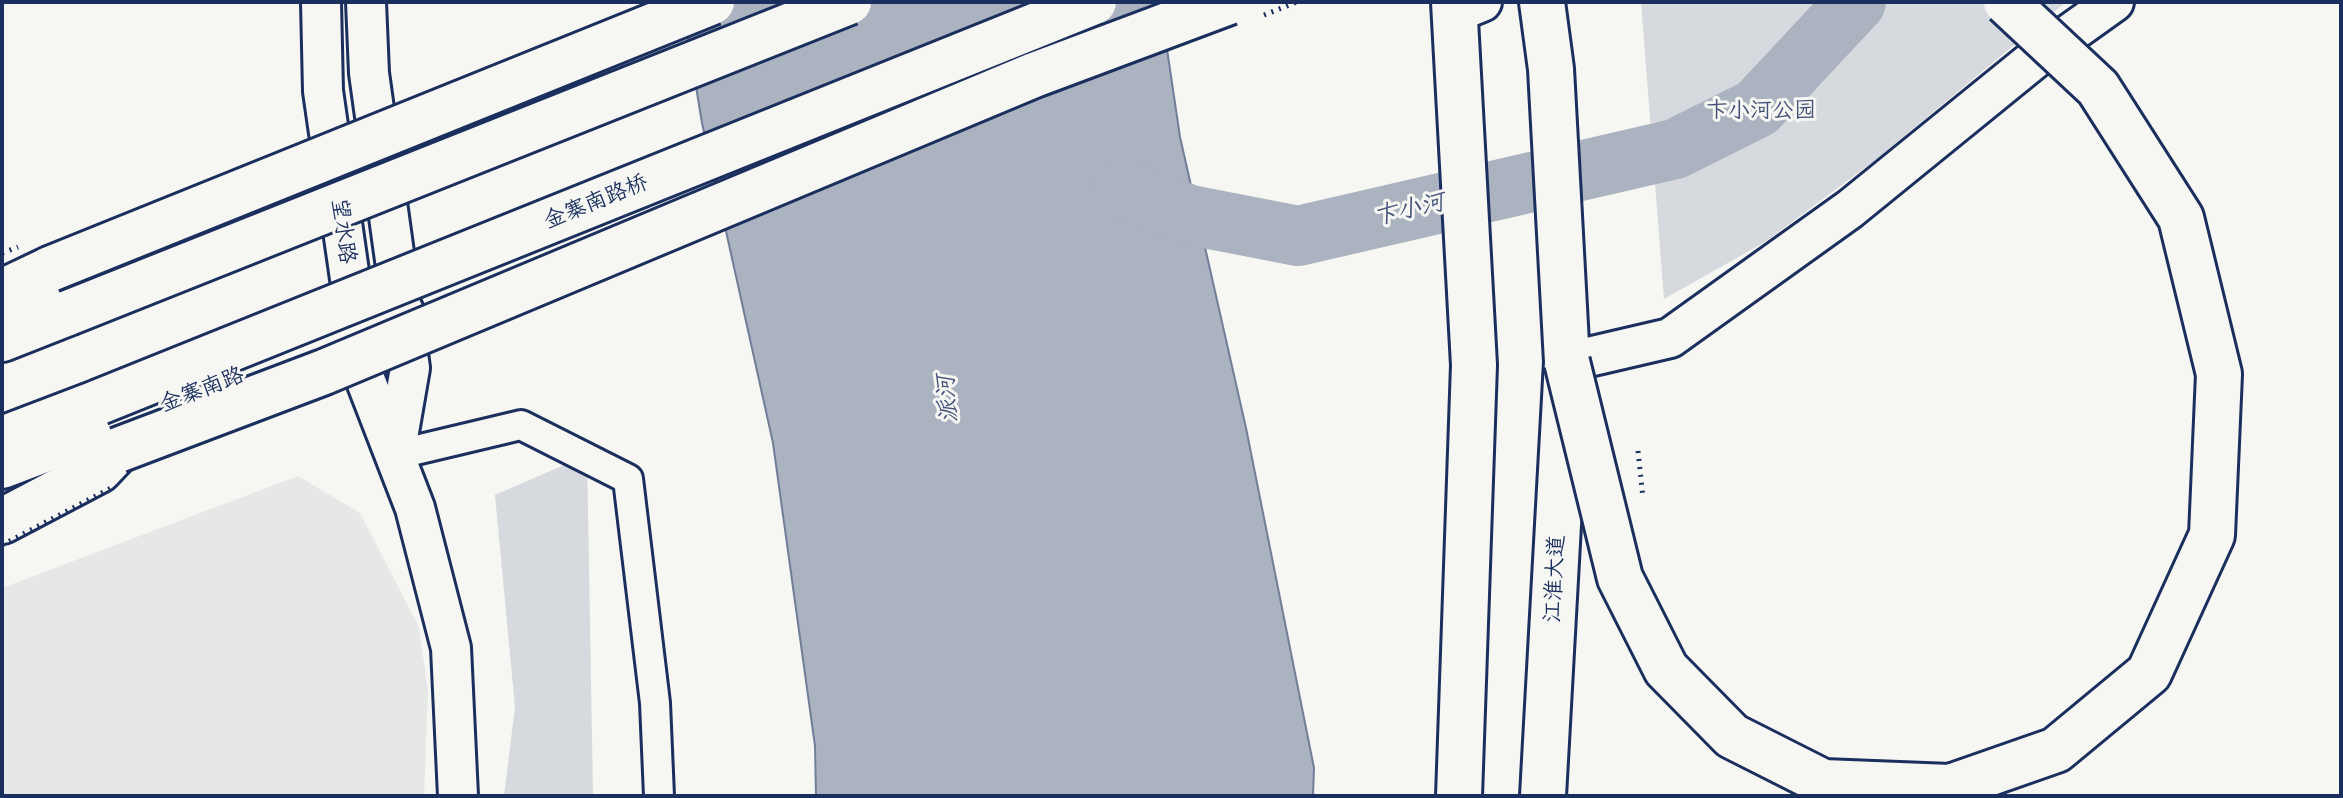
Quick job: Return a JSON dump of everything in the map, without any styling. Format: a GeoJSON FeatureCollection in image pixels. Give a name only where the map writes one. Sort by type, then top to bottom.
{"type":"FeatureCollection","features":[{"type":"Feature","properties":{"kind":"main road"},"geometry":{"type":"LineString","coordinates":[[2,292],[50,269],[712,2]]}},
{"type":"Feature","properties":{"kind":"main road"},"geometry":{"type":"LineString","coordinates":[[2,339],[849,2]]}},
{"type":"Feature","properties":{"kind":"main road","name":"金寨南路桥"},"geometry":{"type":"LineString","coordinates":[[2,439],[1094,2]]}},
{"type":"Feature","properties":{"kind":"main road"},"geometry":{"type":"LineString","coordinates":[[2,489],[93,453],[118,450],[324,372],[1034,75],[1229,2]]}},
{"type":"Feature","properties":{"kind":"main road"},"geometry":{"type":"LineString","coordinates":[[1542,2],[1551,69],[1567,362],[1620,578],[1666,669],[1732,736],[1823,782],[1950,787],[2056,750],[2149,673],[2212,535],[2219,374],[2181,218],[2098,88],[2006,2]]}},
{"type":"Feature","properties":{"kind":"main road"},"geometry":{"type":"LineString","coordinates":[[1459,796],[1474,365],[1459,66],[1464,6]]}},
{"type":"Feature","properties":{"kind":"main road"},"geometry":{"type":"LineString","coordinates":[[2,314],[382,167]]}},
{"type":"Feature","properties":{"kind":"main road","name":"金寨南路"},"geometry":{"type":"LineString","coordinates":[[2,466],[402,314]]}},
{"type":"Feature","properties":{"kind":"main road","name":"江淮大道"},"geometry":{"type":"LineString","coordinates":[[1543,796],[1567,362]]}},
{"type":"Feature","properties":{"kind":"main road"},"geometry":{"type":"LineString","coordinates":[[2,521],[99,470],[118,450]]}},
{"type":"Feature","properties":{"kind":"street","name":"望水路"},"geometry":{"type":"LineString","coordinates":[[321,2],[323,91],[364,376],[415,508],[451,648],[458,796]]}},
{"type":"Feature","properties":{"kind":"street"},"geometry":{"type":"LineString","coordinates":[[366,2],[369,73],[410,368],[395,455],[521,425],[628,479],[655,703],[659,796]]}},
{"type":"Feature","properties":{"kind":"street"},"geometry":{"type":"LineString","coordinates":[[1567,362],[1670,338],[1850,209],[2037,57],[2114,2]]}},
{"type":"Feature","properties":{"kind":"street"},"geometry":{"type":"LineString","coordinates":[[2,277],[50,269]]}},
{"type":"Feature","properties":{"kind":"path"},"geometry":{"type":"LineString","coordinates":[[1638,451],[1645,513]]}},
{"type":"Feature","properties":{"kind":"shaded area"},"geometry":{"type":"Polygon","coordinates":[[[298,476],[360,513],[419,627],[428,692],[424,796],[2,796],[2,588],[298,476]]]}},
{"type":"Feature","properties":{"kind":"green space","name":"卞小河公园"},"geometry":{"type":"Polygon","coordinates":[[[1641,2],[2066,2],[1878,158],[1765,242],[1664,299],[1641,2]]]}},
{"type":"Feature","properties":{"kind":"green space"},"geometry":{"type":"Polygon","coordinates":[[[587,455],[593,796],[504,796],[515,707],[495,495],[587,455]]]}},
{"type":"Feature","properties":{"kind":"water","name":"派河"},"geometry":{"type":"Polygon","coordinates":[[[682,2],[1160,2],[1180,137],[1246,428],[1314,768],[1313,796],[816,796],[815,746],[773,443],[702,123],[682,2]]]}},
{"type":"Feature","properties":{"kind":"waterway","name":"卞小河"},"geometry":{"type":"LineString","coordinates":[[1121,189],[1190,215],[1298,236],[1675,149],[1757,108],[1856,2]]}}]}
